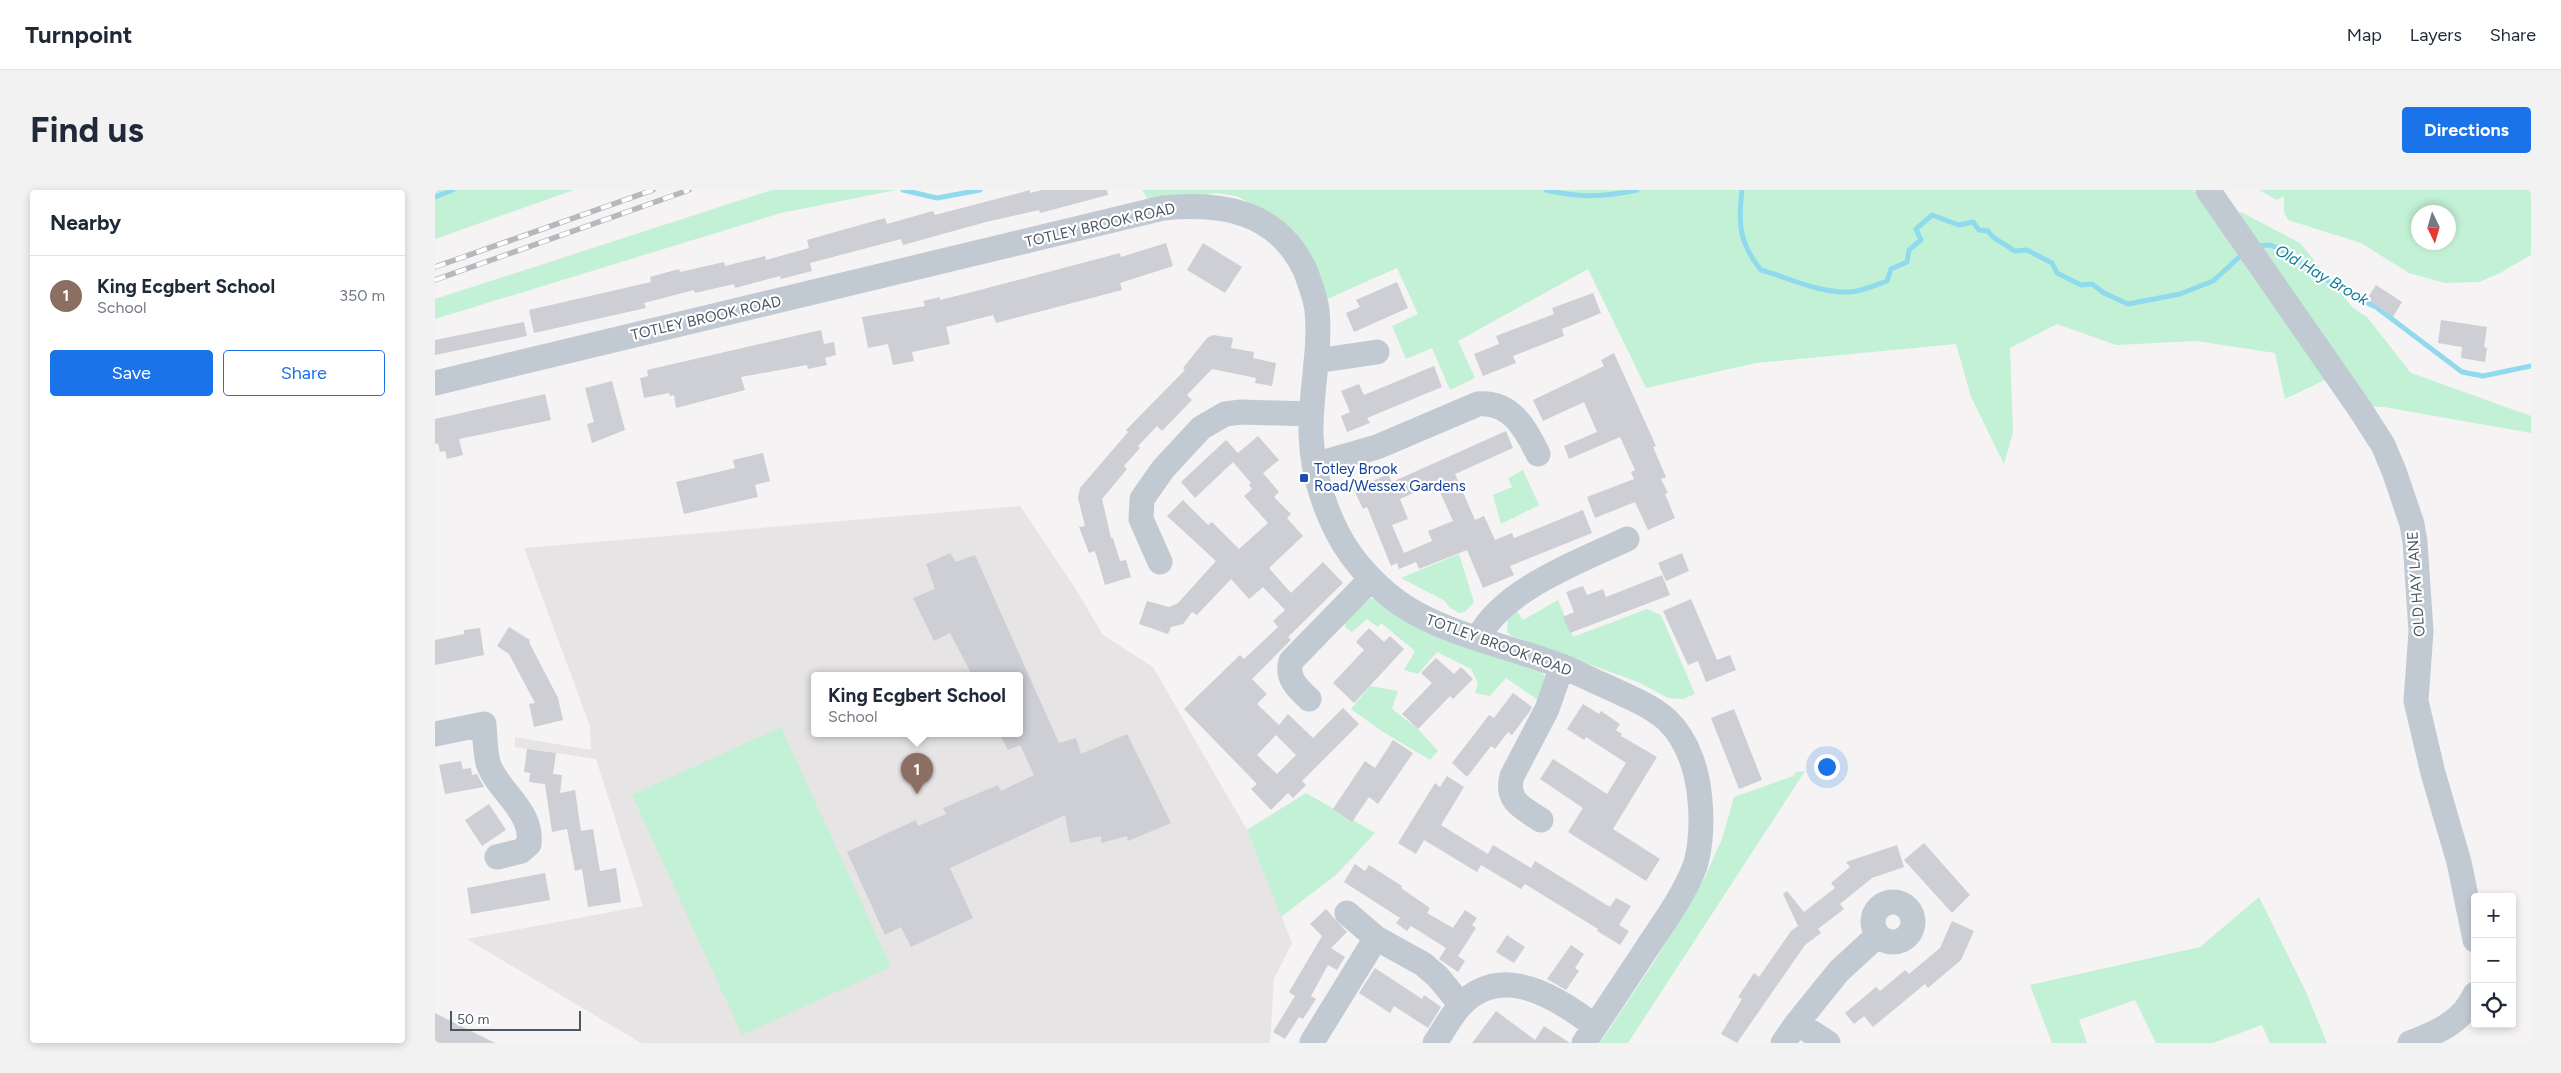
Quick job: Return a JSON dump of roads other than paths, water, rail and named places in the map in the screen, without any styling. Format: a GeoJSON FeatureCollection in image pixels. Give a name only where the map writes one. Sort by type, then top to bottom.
{"type":"FeatureCollection","features":[{"type":"Feature","properties":{"kind":"street","name":"OLD HAY LANE"},"geometry":{"type":"LineString","coordinates":[[2208,190],[2383,445],[2407,507],[2415,542],[2421,631],[2416,701],[2433,773],[2459,862],[2475,938]]}},
{"type":"Feature","properties":{"kind":"street","name":"TOTLEY BROOK ROAD"},"geometry":{"type":"LineString","coordinates":[[435,383],[1163,208],[1196,204],[1234,210],[1255,218],[1273,228],[1290,245],[1311,284],[1317,308],[1316,361],[1311,414],[1314,465],[1322,493],[1338,534],[1371,579],[1408,609],[1434,622],[1562,666],[1650,706],[1669,721],[1682,740],[1693,764],[1700,800],[1696,863],[1666,920],[1590,1035]]}},
{"type":"Feature","properties":{"kind":"street"},"geometry":{"type":"LineString","coordinates":[[1316,361],[1377,352]]}},
{"type":"Feature","properties":{"kind":"street"},"geometry":{"type":"LineString","coordinates":[[1314,465],[1377,447],[1478,404],[1489,403],[1498,405],[1522,423],[1538,454]]}},
{"type":"Feature","properties":{"kind":"street"},"geometry":{"type":"LineString","coordinates":[[1160,562],[1141,519],[1142,499],[1163,469],[1201,428],[1213,419],[1241,412],[1311,414]]}},
{"type":"Feature","properties":{"kind":"street"},"geometry":{"type":"LineString","coordinates":[[1478,638],[1494,615],[1519,595],[1553,575],[1627,540]]}},
{"type":"Feature","properties":{"kind":"street"},"geometry":{"type":"LineString","coordinates":[[1309,699],[1296,686],[1290,675],[1291,661],[1371,579]]}},
{"type":"Feature","properties":{"kind":"street"},"geometry":{"type":"LineString","coordinates":[[1541,820],[1521,807],[1513,798],[1508,788],[1512,776],[1547,709],[1562,666]]}},
{"type":"Feature","properties":{"kind":"street"},"geometry":{"type":"LineString","coordinates":[[435,734],[484,724],[488,763],[523,815],[530,834],[529,844],[521,851],[497,858]]}},
{"type":"Feature","properties":{"kind":"street"},"geometry":{"type":"LineString","coordinates":[[1347,913],[1376,938],[1423,964],[1438,977],[1461,1005]]}},
{"type":"Feature","properties":{"kind":"street"},"geometry":{"type":"LineString","coordinates":[[1783,1043],[1839,971],[1877,936]]}},
{"type":"Feature","properties":{"kind":"street"},"geometry":{"type":"LineString","coordinates":[[1312,1042],[1376,938]]}},
{"type":"Feature","properties":{"kind":"street"},"geometry":{"type":"LineString","coordinates":[[1435,1043],[1461,1005],[1483,990],[1498,986],[1516,985],[1534,989],[1561,1001],[1590,1035]]}},
{"type":"Feature","properties":{"kind":"street"},"geometry":{"type":"LineString","coordinates":[[2410,1043],[2433,1034],[2451,1024],[2466,1009],[2471,1001]]}},
{"type":"Feature","properties":{"kind":"street"},"geometry":{"type":"LineString","coordinates":[[1797,1023],[1828,1043]]}},
{"type":"Feature","properties":{"kind":"waterway","name":"Old Hay Brook"},"geometry":{"type":"LineString","coordinates":[[435,197],[453,190]]}},
{"type":"Feature","properties":{"kind":"waterway","name":"Old Hay Brook"},"geometry":{"type":"LineString","coordinates":[[903,190],[937,198],[980,190]]}},
{"type":"Feature","properties":{"kind":"waterway","name":"Old Hay Brook"},"geometry":{"type":"LineString","coordinates":[[1546,190],[1592,196],[1637,190]]}},
{"type":"Feature","properties":{"kind":"waterway","name":"Old Hay Brook"},"geometry":{"type":"LineString","coordinates":[[1742,190],[1740,223],[1744,242],[1761,270],[1815,288],[1837,292],[1858,291],[1887,281],[1891,269],[1907,262],[1909,250],[1921,240],[1916,229],[1932,215],[1959,225],[1973,222],[1979,230],[1988,231],[1993,237],[2014,251],[2027,250],[2052,263],[2057,273],[2081,285],[2092,284],[2104,293],[2128,304],[2180,294],[2213,281],[2244,253]]}},
{"type":"Feature","properties":{"kind":"waterway","name":"Old Hay Brook"},"geometry":{"type":"LineString","coordinates":[[2255,246],[2270,245],[2280,249],[2350,295],[2376,307],[2462,372],[2483,376],[2531,366]]}},
{"type":"Feature","properties":{"kind":"railway"},"geometry":{"type":"LineString","coordinates":[[435,267],[653,190]]}},
{"type":"Feature","properties":{"kind":"railway"},"geometry":{"type":"LineString","coordinates":[[435,280],[689,190]]}},
{"type":"Feature","properties":{"kind":"place","name":"Totley Brook Road/Wessex Gardens"},"geometry":{"type":"Point","coordinates":[1304,478]}},
{"type":"Feature","properties":{"kind":"place","name":"King Ecgbert School"},"geometry":{"type":"Point","coordinates":[917,794]}}]}
